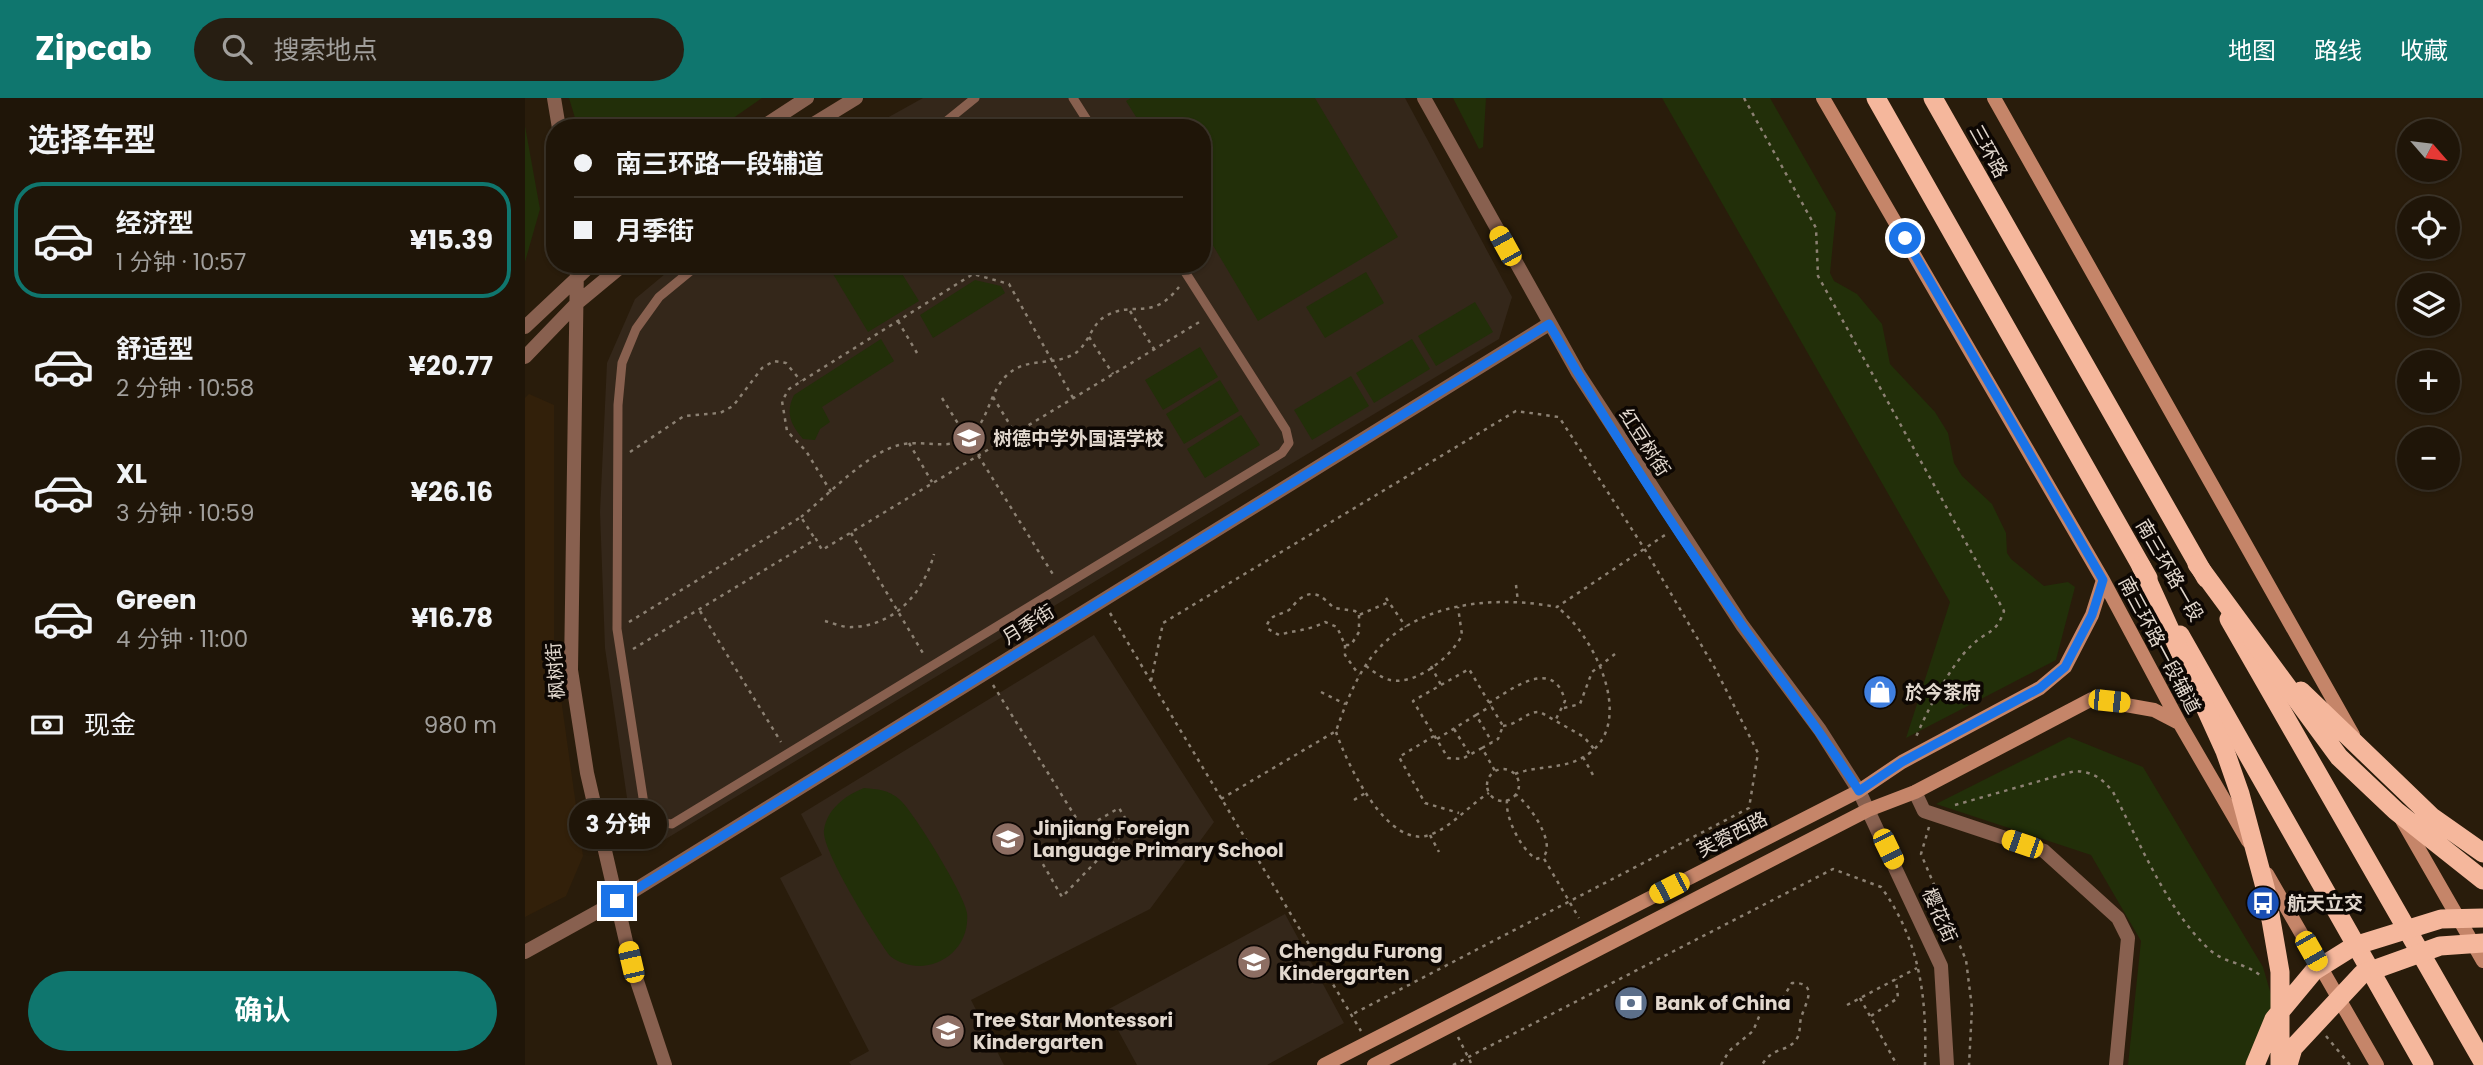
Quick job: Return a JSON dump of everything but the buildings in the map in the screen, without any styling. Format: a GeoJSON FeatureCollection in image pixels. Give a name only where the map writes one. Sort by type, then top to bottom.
{"type":"FeatureCollection","features":[{"type":"Feature","properties":{"kind":"highway","name":"南三环路一段"},"geometry":{"type":"LineString","coordinates":[[1876,98],[2424,1065]]}},
{"type":"Feature","properties":{"kind":"highway","name":"三环路"},"geometry":{"type":"LineString","coordinates":[[1933,98],[2004,226]]}},
{"type":"Feature","properties":{"kind":"highway","name":"南三环路一段"},"geometry":{"type":"LineString","coordinates":[[2004,226],[2483,1062]]}},
{"type":"Feature","properties":{"kind":"highway"},"geometry":{"type":"LineString","coordinates":[[2197,564],[2339,757],[2396,811],[2483,880]]}},
{"type":"Feature","properties":{"kind":"highway"},"geometry":{"type":"LineString","coordinates":[[2141,566],[2225,751],[2240,794],[2266,891],[2280,972],[2280,1065]]}},
{"type":"Feature","properties":{"kind":"highway"},"geometry":{"type":"LineString","coordinates":[[2255,644],[2423,808],[2483,853]]}},
{"type":"Feature","properties":{"kind":"highway"},"geometry":{"type":"LineString","coordinates":[[2255,1065],[2274,1019],[2314,971],[2354,946],[2429,922],[2441,919],[2483,918]]}},
{"type":"Feature","properties":{"kind":"highway"},"geometry":{"type":"LineString","coordinates":[[2288,1065],[2293,1048],[2362,974],[2440,946],[2469,941],[2483,943]]}},
{"type":"Feature","properties":{"kind":"main road","name":"南三环路一段辅道"},"geometry":{"type":"LineString","coordinates":[[1823,98],[2103,580],[2180,724],[2377,1065]]}},
{"type":"Feature","properties":{"kind":"main road"},"geometry":{"type":"LineString","coordinates":[[1994,98],[2255,564],[2483,961]]}},
{"type":"Feature","properties":{"kind":"main road","name":"芙蓉西路"},"geometry":{"type":"LineString","coordinates":[[1324,1065],[1859,791],[1902,762],[2040,688],[2065,667],[2092,615],[2103,580]]}},
{"type":"Feature","properties":{"kind":"main road"},"geometry":{"type":"LineString","coordinates":[[1374,1065],[1868,810],[1915,792],[2092,699],[2154,710],[2180,724]]}},
{"type":"Feature","properties":{"kind":"street"},"geometry":{"type":"LineString","coordinates":[[554,98],[558,119]]}},
{"type":"Feature","properties":{"kind":"street"},"geometry":{"type":"LineString","coordinates":[[775,119],[807,98]]}},
{"type":"Feature","properties":{"kind":"street"},"geometry":{"type":"LineString","coordinates":[[822,119],[856,98]]}},
{"type":"Feature","properties":{"kind":"street","name":"红豆树街"},"geometry":{"type":"LineString","coordinates":[[1424,98],[1549,324],[1742,625],[1820,730],[1859,791]]}},
{"type":"Feature","properties":{"kind":"street"},"geometry":{"type":"LineString","coordinates":[[525,327],[575,273]]}},
{"type":"Feature","properties":{"kind":"street","name":"枫树街"},"geometry":{"type":"LineString","coordinates":[[578,273],[571,670],[587,773],[631,962],[665,1065]]}},
{"type":"Feature","properties":{"kind":"street"},"geometry":{"type":"LineString","coordinates":[[525,357],[577,303],[613,273]]}},
{"type":"Feature","properties":{"kind":"street","name":"月季街"},"geometry":{"type":"LineString","coordinates":[[525,951],[617,901],[1549,324]]}},
{"type":"Feature","properties":{"kind":"street","name":"樱花街"},"geometry":{"type":"LineString","coordinates":[[1859,791],[1941,966],[1947,1065]]}},
{"type":"Feature","properties":{"kind":"street"},"geometry":{"type":"LineString","coordinates":[[1915,792],[1924,810],[2044,851],[2118,918],[2128,938],[2116,1065]]}},
{"type":"Feature","properties":{"kind":"lane"},"geometry":{"type":"LineString","coordinates":[[948,119],[975,98]]}},
{"type":"Feature","properties":{"kind":"lane"},"geometry":{"type":"LineString","coordinates":[[1073,98],[1086,119]]}},
{"type":"Feature","properties":{"kind":"lane"},"geometry":{"type":"LineString","coordinates":[[688,273],[659,297],[636,329],[622,363],[618,405],[617,629],[644,804],[649,815],[662,823],[672,824],[1282,453],[1289,443],[1286,430],[1186,273]]}},
{"type":"Feature","properties":{"kind":"path"},"geometry":{"type":"LineString","coordinates":[[1744,98],[1816,228],[1818,276],[2004,611],[1999,627],[1972,645],[1926,712],[1918,736],[1906,742]]}},
{"type":"Feature","properties":{"kind":"path"},"geometry":{"type":"LineString","coordinates":[[831,492],[806,451],[787,431],[782,416],[782,401],[789,389],[973,274],[1009,284],[1073,398]]}},
{"type":"Feature","properties":{"kind":"path"},"geometry":{"type":"LineString","coordinates":[[617,629],[801,517],[870,460],[896,445],[947,444],[967,438],[981,425],[1004,378],[1015,369],[1026,363],[1078,352],[1101,318],[1115,312],[1157,307],[1167,302],[1188,276]]}},
{"type":"Feature","properties":{"kind":"path"},"geometry":{"type":"LineString","coordinates":[[1130,311],[1154,349]]}},
{"type":"Feature","properties":{"kind":"path"},"geometry":{"type":"LineString","coordinates":[[801,517],[822,550],[1212,314]]}},
{"type":"Feature","properties":{"kind":"path"},"geometry":{"type":"LineString","coordinates":[[898,321],[917,353]]}},
{"type":"Feature","properties":{"kind":"path"},"geometry":{"type":"LineString","coordinates":[[1089,337],[1113,374]]}},
{"type":"Feature","properties":{"kind":"path"},"geometry":{"type":"LineString","coordinates":[[617,460],[684,416],[720,413],[733,406],[762,368],[774,361],[786,363],[801,381]]}},
{"type":"Feature","properties":{"kind":"path"},"geometry":{"type":"LineString","coordinates":[[993,397],[1015,433]]}},
{"type":"Feature","properties":{"kind":"path"},"geometry":{"type":"LineString","coordinates":[[942,398],[1061,588]]}},
{"type":"Feature","properties":{"kind":"path"},"geometry":{"type":"LineString","coordinates":[[1151,681],[1163,623],[1516,411],[1559,417],[1644,548],[1716,670],[1758,753],[1749,808],[1351,1015]]}},
{"type":"Feature","properties":{"kind":"path"},"geometry":{"type":"LineString","coordinates":[[909,443],[933,483]]}},
{"type":"Feature","properties":{"kind":"path"},"geometry":{"type":"LineString","coordinates":[[1557,607],[1677,527]]}},
{"type":"Feature","properties":{"kind":"path"},"geometry":{"type":"LineString","coordinates":[[851,533],[931,667]]}},
{"type":"Feature","properties":{"kind":"path"},"geometry":{"type":"LineString","coordinates":[[621,657],[816,539]]}},
{"type":"Feature","properties":{"kind":"path"},"geometry":{"type":"LineString","coordinates":[[825,621],[851,628],[873,623],[898,612],[917,594],[929,575],[934,554]]}},
{"type":"Feature","properties":{"kind":"path"},"geometry":{"type":"LineString","coordinates":[[1516,585],[1518,602]]}},
{"type":"Feature","properties":{"kind":"path"},"geometry":{"type":"LineString","coordinates":[[1345,645],[1356,639],[1361,624],[1359,615],[1355,611],[1334,608],[1325,598],[1312,594],[1301,597],[1289,610],[1273,615],[1267,625],[1268,629],[1279,635],[1292,629],[1305,631],[1325,622],[1337,627],[1345,645],[1345,655],[1360,676]]}},
{"type":"Feature","properties":{"kind":"path"},"geometry":{"type":"LineString","coordinates":[[1386,598],[1406,627]]}},
{"type":"Feature","properties":{"kind":"path"},"geometry":{"type":"LineString","coordinates":[[1103,601],[1368,1043]]}},
{"type":"Feature","properties":{"kind":"path"},"geometry":{"type":"LineString","coordinates":[[1359,615],[1389,602]]}},
{"type":"Feature","properties":{"kind":"path"},"geometry":{"type":"LineString","coordinates":[[1489,793],[1471,803],[1461,814],[1430,835],[1415,837],[1404,834],[1391,824],[1344,755],[1336,731],[1345,704],[1366,666],[1387,641],[1406,627],[1431,614],[1458,607],[1518,602],[1557,607],[1579,630],[1599,664],[1610,702],[1608,724],[1602,740],[1583,757],[1559,768],[1515,774],[1506,769],[1495,771],[1487,783],[1489,793],[1497,799],[1507,800],[1515,794],[1519,784],[1515,774]]}},
{"type":"Feature","properties":{"kind":"path"},"geometry":{"type":"LineString","coordinates":[[1366,666],[1389,680],[1401,681],[1431,666],[1456,647],[1462,635],[1458,607]]}},
{"type":"Feature","properties":{"kind":"path"},"geometry":{"type":"LineString","coordinates":[[699,610],[788,754]]}},
{"type":"Feature","properties":{"kind":"path"},"geometry":{"type":"LineString","coordinates":[[1563,709],[1580,704],[1592,672],[1615,654]]}},
{"type":"Feature","properties":{"kind":"path"},"geometry":{"type":"LineString","coordinates":[[1431,666],[1441,685]]}},
{"type":"Feature","properties":{"kind":"path"},"geometry":{"type":"LineString","coordinates":[[1469,669],[1503,726],[1498,739],[1462,759],[1448,758],[1413,701],[1469,669]]}},
{"type":"Feature","properties":{"kind":"path"},"geometry":{"type":"LineString","coordinates":[[985,674],[1083,829]]}},
{"type":"Feature","properties":{"kind":"path"},"geometry":{"type":"LineString","coordinates":[[1461,814],[1425,803],[1399,757],[1454,729],[1536,677],[1555,683],[1563,692],[1563,709],[1556,719]]}},
{"type":"Feature","properties":{"kind":"path"},"geometry":{"type":"LineString","coordinates":[[1321,692],[1345,704]]}},
{"type":"Feature","properties":{"kind":"path"},"geometry":{"type":"LineString","coordinates":[[1503,726],[1515,724],[1532,712],[1556,719],[1584,737],[1594,749]]}},
{"type":"Feature","properties":{"kind":"path"},"geometry":{"type":"LineString","coordinates":[[1476,715],[1492,742]]}},
{"type":"Feature","properties":{"kind":"path"},"geometry":{"type":"LineString","coordinates":[[1454,729],[1470,755]]}},
{"type":"Feature","properties":{"kind":"path"},"geometry":{"type":"LineString","coordinates":[[1221,799],[1336,731]]}},
{"type":"Feature","properties":{"kind":"path"},"geometry":{"type":"LineString","coordinates":[[1482,748],[1495,771]]}},
{"type":"Feature","properties":{"kind":"path"},"geometry":{"type":"LineString","coordinates":[[1583,757],[1593,775]]}},
{"type":"Feature","properties":{"kind":"path"},"geometry":{"type":"LineString","coordinates":[[1354,800],[1367,792]]}},
{"type":"Feature","properties":{"kind":"path"},"geometry":{"type":"LineString","coordinates":[[1507,800],[1506,812],[1529,854],[1536,859],[1543,857],[1548,853],[1548,844],[1526,801],[1515,794]]}},
{"type":"Feature","properties":{"kind":"path"},"geometry":{"type":"LineString","coordinates":[[1119,808],[1129,826],[1062,897],[1039,859],[1083,829],[1119,808]]}},
{"type":"Feature","properties":{"kind":"path"},"geometry":{"type":"LineString","coordinates":[[1430,835],[1439,852]]}},
{"type":"Feature","properties":{"kind":"path"},"geometry":{"type":"LineString","coordinates":[[1543,857],[1586,930]]}},
{"type":"Feature","properties":{"kind":"path"},"geometry":{"type":"LineString","coordinates":[[1453,1065],[1833,869],[1881,887],[1905,931],[1926,1010],[1925,1065]]}},
{"type":"Feature","properties":{"kind":"path"},"geometry":{"type":"LineString","coordinates":[[1847,1005],[1917,968]]}},
{"type":"Feature","properties":{"kind":"path"},"geometry":{"type":"LineString","coordinates":[[1870,1016],[1898,998],[1896,979]]}},
{"type":"Feature","properties":{"kind":"path"},"geometry":{"type":"LineString","coordinates":[[1721,1065],[1729,1051],[1753,1031],[1762,1012],[1781,1001],[1787,987],[1792,983],[1804,985],[1808,989],[1810,1001],[1801,1015],[1798,1038],[1793,1043],[1772,1051],[1762,1065]]}},
{"type":"Feature","properties":{"kind":"path"},"geometry":{"type":"LineString","coordinates":[[1860,998],[1897,1065]]}},
{"type":"Feature","properties":{"kind":"path"},"geometry":{"type":"LineString","coordinates":[[1451,1025],[1472,1065]]}},
{"type":"Feature","properties":{"kind":"shaded area","name":"树德中学外国语学校"},"geometry":{"type":"Polygon","coordinates":[[[923,98],[1405,98],[1512,297],[1499,339],[664,840],[631,825],[605,648],[600,512],[607,363],[635,299],[666,273],[1211,273],[1211,119],[885,119],[923,98]]]}},
{"type":"Feature","properties":{"kind":"shaded area"},"geometry":{"type":"Polygon","coordinates":[[[529,394],[554,405],[554,648],[583,856],[566,896],[525,917],[525,398],[529,394]]]}},
{"type":"Feature","properties":{"kind":"shaded area","name":"Jinjiang Foreign Language Primary School"},"geometry":{"type":"Polygon","coordinates":[[[1094,635],[1214,822],[1150,909],[971,1000],[1004,1065],[851,1065],[849,1062],[869,1051],[780,878],[822,855],[801,814],[1094,635]]]}},
{"type":"Feature","properties":{"kind":"shaded area","name":"Chengdu Furong Kindergarten"},"geometry":{"type":"Polygon","coordinates":[[[1285,914],[1344,1023],[1267,1065],[1137,1065],[1107,1010],[1285,914]]]}},
{"type":"Feature","properties":{"kind":"green space"},"geometry":{"type":"Polygon","coordinates":[[[569,98],[762,98],[732,119],[575,119],[569,98]]]}},
{"type":"Feature","properties":{"kind":"green space"},"geometry":{"type":"Polygon","coordinates":[[[1131,98],[1315,98],[1398,237],[1258,321],[1211,242],[1211,119],[1137,119],[1126,101],[1131,98]]]}},
{"type":"Feature","properties":{"kind":"green space"},"geometry":{"type":"Polygon","coordinates":[[[1453,98],[1486,98],[1483,147],[1479,149],[1453,98]]]}},
{"type":"Feature","properties":{"kind":"green space"},"geometry":{"type":"Polygon","coordinates":[[[1662,98],[1770,98],[1836,213],[1830,273],[1834,281],[1857,294],[1882,324],[1890,364],[1935,412],[1948,433],[1954,463],[1962,476],[1992,504],[2006,533],[2007,553],[2011,559],[2044,586],[2068,582],[2075,587],[2056,660],[1906,738],[1950,602],[1662,98]]]}},
{"type":"Feature","properties":{"kind":"green space"},"geometry":{"type":"Polygon","coordinates":[[[525,126],[540,209],[525,262],[525,126]]]}},
{"type":"Feature","properties":{"kind":"green space"},"geometry":{"type":"Polygon","coordinates":[[[1366,272],[1384,303],[1325,338],[1306,307],[1366,272]]]}},
{"type":"Feature","properties":{"kind":"green space"},"geometry":{"type":"Polygon","coordinates":[[[832,273],[902,273],[919,301],[868,332],[832,273]]]}},
{"type":"Feature","properties":{"kind":"green space"},"geometry":{"type":"Polygon","coordinates":[[[975,280],[1001,286],[1005,293],[933,338],[920,315],[975,280]]]}},
{"type":"Feature","properties":{"kind":"green space"},"geometry":{"type":"Polygon","coordinates":[[[1475,302],[1493,332],[1436,366],[1418,336],[1475,302]]]}},
{"type":"Feature","properties":{"kind":"green space"},"geometry":{"type":"Polygon","coordinates":[[[881,339],[894,361],[822,407],[830,422],[820,429],[815,440],[803,439],[791,419],[790,408],[794,395],[881,339]]]}},
{"type":"Feature","properties":{"kind":"green space"},"geometry":{"type":"Polygon","coordinates":[[[1412,339],[1430,369],[1374,403],[1356,373],[1412,339]]]}},
{"type":"Feature","properties":{"kind":"green space"},"geometry":{"type":"Polygon","coordinates":[[[1200,347],[1218,377],[1163,410],[1145,380],[1200,347]]]}},
{"type":"Feature","properties":{"kind":"green space"},"geometry":{"type":"Polygon","coordinates":[[[1351,376],[1369,406],[1312,440],[1294,410],[1351,376]]]}},
{"type":"Feature","properties":{"kind":"green space"},"geometry":{"type":"Polygon","coordinates":[[[1220,380],[1239,411],[1184,444],[1166,414],[1220,380]]]}},
{"type":"Feature","properties":{"kind":"green space"},"geometry":{"type":"Polygon","coordinates":[[[1241,415],[1260,445],[1205,478],[1187,449],[1241,415]]]}},
{"type":"Feature","properties":{"kind":"green space"},"geometry":{"type":"Polygon","coordinates":[[[2069,737],[2143,767],[2263,967],[2274,1005],[2247,1065],[2128,1065],[2141,941],[2091,855],[1936,804],[2069,737]]]}},
{"type":"Feature","properties":{"kind":"green space"},"geometry":{"type":"Polygon","coordinates":[[[864,788],[891,794],[906,806],[937,854],[964,904],[967,913],[966,928],[961,941],[953,952],[930,965],[903,963],[890,956],[851,893],[825,840],[826,822],[833,809],[844,799],[864,788]]]}},
{"type":"Feature","properties":{"kind":"place","name":"树德中学外国语学校"},"geometry":{"type":"Point","coordinates":[969,438]}},
{"type":"Feature","properties":{"kind":"place","name":"於今茶府"},"geometry":{"type":"Point","coordinates":[1880,692]}},
{"type":"Feature","properties":{"kind":"place","name":"Jinjiang Foreign Language Primary School"},"geometry":{"type":"Point","coordinates":[1008,839]}},
{"type":"Feature","properties":{"kind":"place","name":"航天立交"},"geometry":{"type":"Point","coordinates":[2263,903]}},
{"type":"Feature","properties":{"kind":"place","name":"Chengdu Furong Kindergarten"},"geometry":{"type":"Point","coordinates":[1254,962]}},
{"type":"Feature","properties":{"kind":"place","name":"Bank of China"},"geometry":{"type":"Point","coordinates":[1631,1003]}},
{"type":"Feature","properties":{"kind":"place","name":"Tree Star Montessori Kindergarten"},"geometry":{"type":"Point","coordinates":[948,1031]}},
{"type":"Feature","properties":{"kind":"route"},"geometry":{"type":"LineString","coordinates":[[617,901],[1549,324],[1742,625],[1820,730],[1859,791],[1902,762],[2040,688],[2065,667],[2092,615],[2103,580],[1905,238]]}}]}
